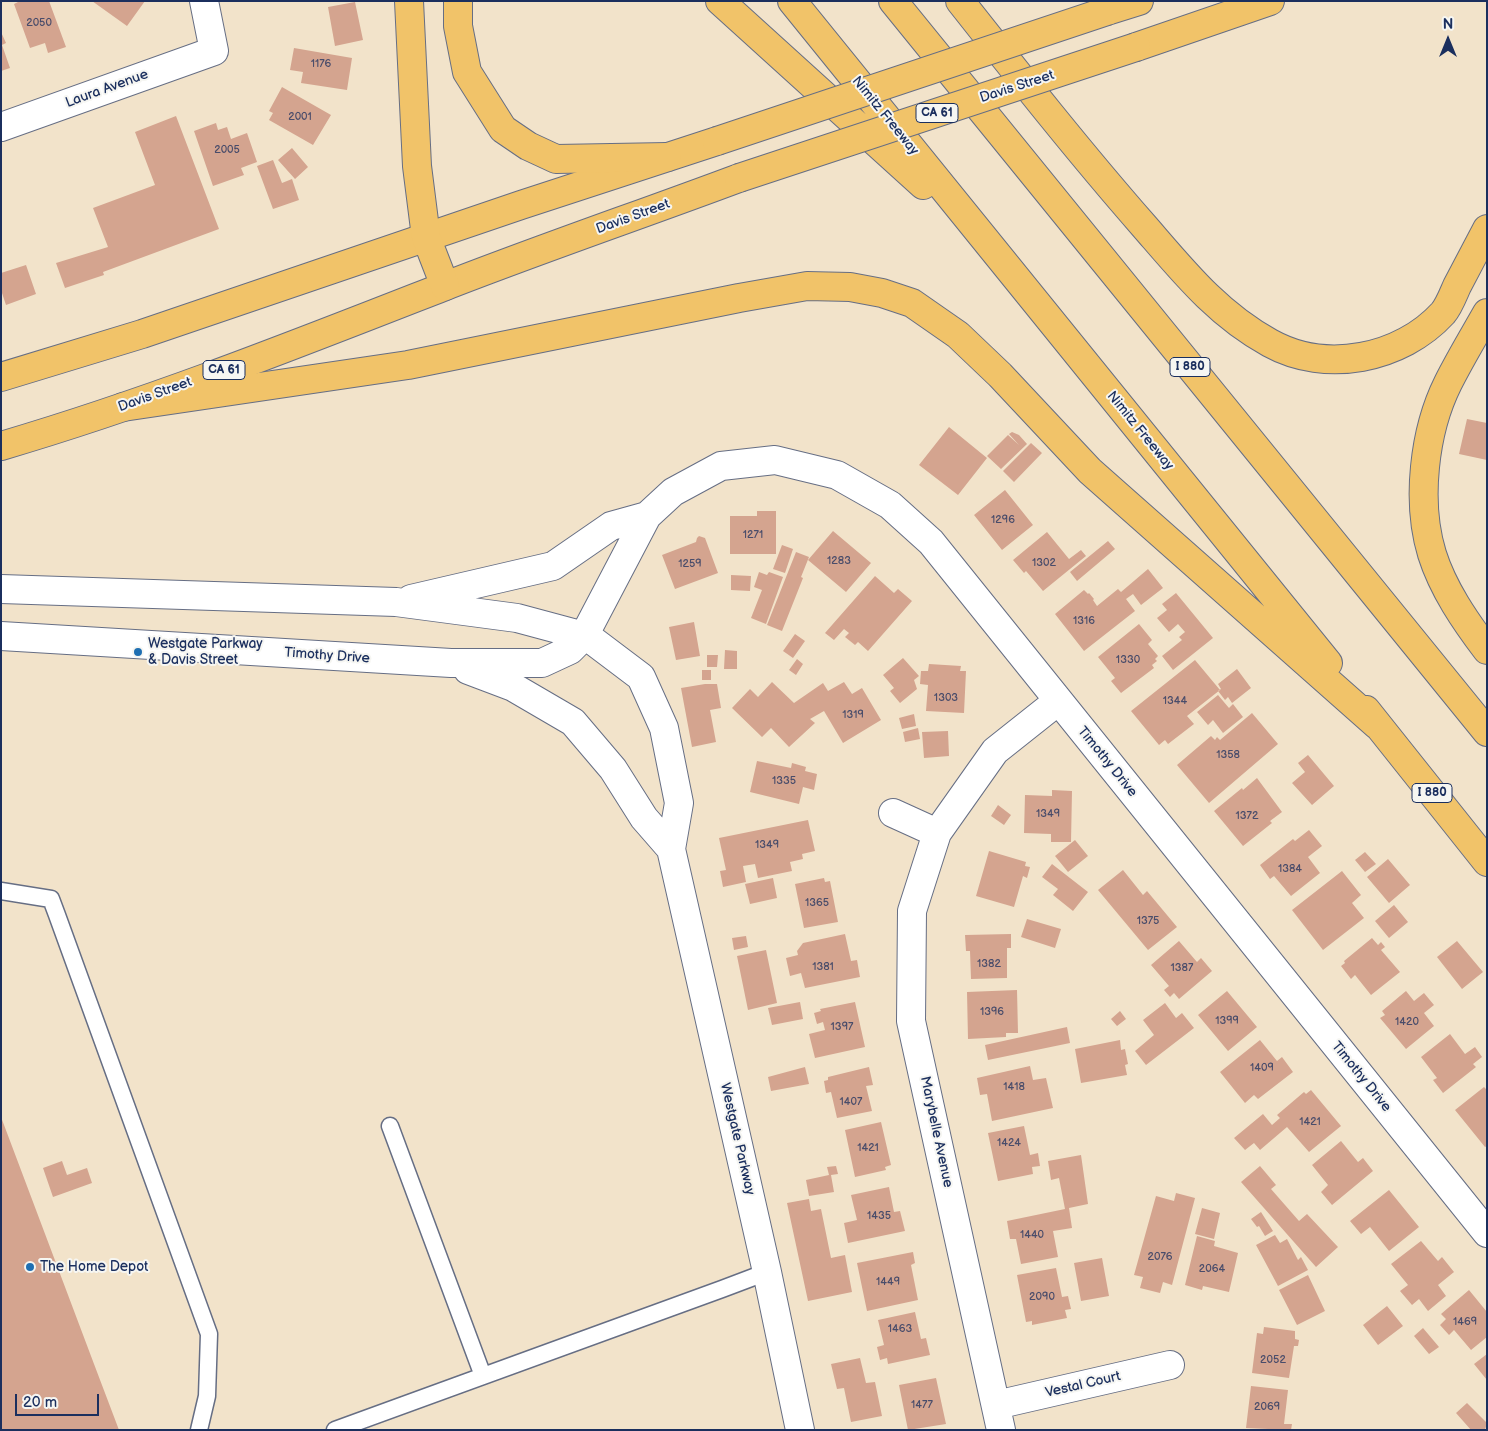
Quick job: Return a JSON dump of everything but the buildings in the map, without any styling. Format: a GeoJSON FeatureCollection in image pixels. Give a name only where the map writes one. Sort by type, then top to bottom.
{"type":"FeatureCollection","features":[{"type":"Feature","properties":{"kind":"main road"},"geometry":{"type":"LineString","coordinates":[[409,1],[417,166],[426,237],[445,286]]}},
{"type":"Feature","properties":{"kind":"main road"},"geometry":{"type":"LineString","coordinates":[[458,1],[458,26],[467,72],[503,129],[528,146],[556,159],[667,157]]}},
{"type":"Feature","properties":{"kind":"main road"},"geometry":{"type":"LineString","coordinates":[[720,1],[987,243]]}},
{"type":"Feature","properties":{"kind":"main road","name":"Nimitz Freeway"},"geometry":{"type":"LineString","coordinates":[[792,1],[1105,386],[1487,862]]}},
{"type":"Feature","properties":{"kind":"main road","name":"I 880"},"geometry":{"type":"LineString","coordinates":[[893,1],[1487,732]]}},
{"type":"Feature","properties":{"kind":"main road"},"geometry":{"type":"LineString","coordinates":[[960,1],[1106,183],[1194,284],[1220,309],[1272,344],[1300,356],[1329,360],[1361,358],[1394,348],[1423,331],[1445,311],[1487,229]]}},
{"type":"Feature","properties":{"kind":"main road"},"geometry":{"type":"LineString","coordinates":[[1,377],[142,334],[426,237],[1139,1]]}},
{"type":"Feature","properties":{"kind":"main road","name":"Davis Street"},"geometry":{"type":"LineString","coordinates":[[1,446],[123,407],[739,178],[1136,48],[1270,1]]}},
{"type":"Feature","properties":{"kind":"main road"},"geometry":{"type":"LineString","coordinates":[[123,407],[408,365],[807,286],[850,287],[882,292],[912,303],[958,335],[1000,375],[1090,471],[1377,725]]}},
{"type":"Feature","properties":{"kind":"main road"},"geometry":{"type":"LineString","coordinates":[[1487,313],[1448,383],[1436,412],[1424,470],[1424,499],[1426,527],[1432,554],[1445,585],[1487,650]]}},
{"type":"Feature","properties":{"kind":"street","name":"Laura Avenue"},"geometry":{"type":"LineString","coordinates":[[1,127],[214,51],[204,1]]}},
{"type":"Feature","properties":{"kind":"street","name":"Timothy Drive"},"geometry":{"type":"LineString","coordinates":[[1,636],[451,663],[542,663],[570,650],[584,636],[647,516],[673,492],[721,466],[775,460],[837,475],[890,505],[930,542],[1487,1233]]}},
{"type":"Feature","properties":{"kind":"street","name":"Timothy Drive"},"geometry":{"type":"LineString","coordinates":[[396,602],[553,566],[611,526],[647,516]]}},
{"type":"Feature","properties":{"kind":"street","name":"Timothy Drive"},"geometry":{"type":"LineString","coordinates":[[1,589],[396,602],[517,618],[584,636]]}},
{"type":"Feature","properties":{"kind":"street","name":"Westgate Parkway"},"geometry":{"type":"LineString","coordinates":[[584,636],[641,677],[664,728],[679,803],[671,849],[767,1272],[800,1430]]}},
{"type":"Feature","properties":{"kind":"street","name":"Westgate Parkway"},"geometry":{"type":"LineString","coordinates":[[451,663],[513,687],[573,722],[613,768],[644,818],[671,849]]}},
{"type":"Feature","properties":{"kind":"street","name":"Marybelle Avenue"},"geometry":{"type":"LineString","coordinates":[[999,1417],[911,1021],[912,911],[937,833],[995,751],[1058,701]]}},
{"type":"Feature","properties":{"kind":"street"},"geometry":{"type":"LineString","coordinates":[[893,814],[937,833]]}},
{"type":"Feature","properties":{"kind":"street","name":"Vestal Court"},"geometry":{"type":"LineString","coordinates":[[999,1417],[1170,1365]]}},
{"type":"Feature","properties":{"kind":"lane"},"geometry":{"type":"LineString","coordinates":[[1,892],[51,899],[209,1334],[206,1396],[199,1430]]}},
{"type":"Feature","properties":{"kind":"lane"},"geometry":{"type":"LineString","coordinates":[[390,1126],[482,1376]]}},
{"type":"Feature","properties":{"kind":"lane"},"geometry":{"type":"LineString","coordinates":[[335,1430],[767,1272]]}},
{"type":"Feature","properties":{"kind":"place","name":"Westgate Parkway & Davis Street"},"geometry":{"type":"Point","coordinates":[138,652]}},
{"type":"Feature","properties":{"kind":"place","name":"The Home Depot"},"geometry":{"type":"Point","coordinates":[30,1267]}}]}
